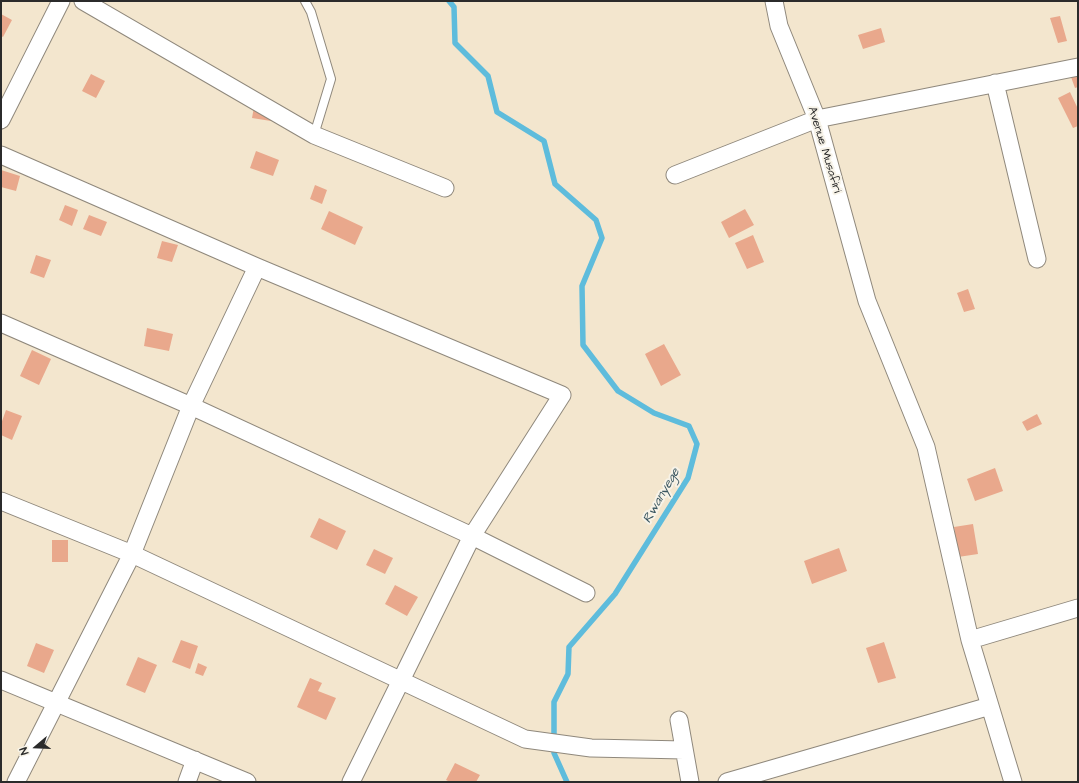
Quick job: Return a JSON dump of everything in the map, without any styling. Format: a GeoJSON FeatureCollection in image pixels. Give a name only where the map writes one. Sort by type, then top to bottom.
{"type":"FeatureCollection","features":[{"type":"Feature","properties":{"kind":"street"},"geometry":{"type":"LineString","coordinates":[[1,120],[61,1]]}},
{"type":"Feature","properties":{"kind":"street"},"geometry":{"type":"LineString","coordinates":[[83,1],[314,135],[445,188]]}},
{"type":"Feature","properties":{"kind":"street","name":"Avenue Musafiri"},"geometry":{"type":"LineString","coordinates":[[774,1],[779,26],[817,119],[867,301],[926,447],[970,640],[1013,782]]}},
{"type":"Feature","properties":{"kind":"street"},"geometry":{"type":"LineString","coordinates":[[675,175],[817,119],[1078,67]]}},
{"type":"Feature","properties":{"kind":"street"},"geometry":{"type":"LineString","coordinates":[[995,84],[1037,259]]}},
{"type":"Feature","properties":{"kind":"street"},"geometry":{"type":"LineString","coordinates":[[1,155],[257,267],[562,395],[472,536],[351,782]]}},
{"type":"Feature","properties":{"kind":"street"},"geometry":{"type":"LineString","coordinates":[[16,782],[132,554],[191,406],[257,267]]}},
{"type":"Feature","properties":{"kind":"street"},"geometry":{"type":"LineString","coordinates":[[1,323],[191,406],[472,536],[586,594]]}},
{"type":"Feature","properties":{"kind":"street"},"geometry":{"type":"LineString","coordinates":[[1,501],[132,554],[525,739],[591,748],[684,750]]}},
{"type":"Feature","properties":{"kind":"street"},"geometry":{"type":"LineString","coordinates":[[970,640],[1078,608]]}},
{"type":"Feature","properties":{"kind":"street"},"geometry":{"type":"LineString","coordinates":[[1,680],[247,782]]}},
{"type":"Feature","properties":{"kind":"street"},"geometry":{"type":"LineString","coordinates":[[727,782],[990,706]]}},
{"type":"Feature","properties":{"kind":"street"},"geometry":{"type":"LineString","coordinates":[[679,720],[690,782]]}},
{"type":"Feature","properties":{"kind":"street"},"geometry":{"type":"LineString","coordinates":[[187,782],[195,760]]}},
{"type":"Feature","properties":{"kind":"lane"},"geometry":{"type":"LineString","coordinates":[[305,1],[311,12],[331,80],[314,135]]}},
{"type":"Feature","properties":{"kind":"building"},"geometry":{"type":"Polygon","coordinates":[[[1,14],[12,20],[3,37],[1,36],[1,14]]]}},
{"type":"Feature","properties":{"kind":"building"},"geometry":{"type":"Polygon","coordinates":[[[1060,16],[1067,41],[1058,43],[1050,18],[1060,16]]]}},
{"type":"Feature","properties":{"kind":"building"},"geometry":{"type":"Polygon","coordinates":[[[881,28],[885,42],[863,49],[858,35],[881,28]]]}},
{"type":"Feature","properties":{"kind":"building"},"geometry":{"type":"Polygon","coordinates":[[[91,74],[105,81],[96,98],[82,91],[91,74]]]}},
{"type":"Feature","properties":{"kind":"building"},"geometry":{"type":"Polygon","coordinates":[[[1078,75],[1078,87],[1075,88],[1071,77],[1078,75]]]}},
{"type":"Feature","properties":{"kind":"building"},"geometry":{"type":"Polygon","coordinates":[[[1070,92],[1078,109],[1078,126],[1073,128],[1058,98],[1070,92]]]}},
{"type":"Feature","properties":{"kind":"building"},"geometry":{"type":"Polygon","coordinates":[[[254,107],[273,111],[271,121],[252,118],[254,107]]]}},
{"type":"Feature","properties":{"kind":"building"},"geometry":{"type":"Polygon","coordinates":[[[256,151],[279,160],[273,176],[250,168],[256,151]]]}},
{"type":"Feature","properties":{"kind":"building"},"geometry":{"type":"Polygon","coordinates":[[[1,170],[20,176],[16,191],[1,187],[1,170]]]}},
{"type":"Feature","properties":{"kind":"building"},"geometry":{"type":"Polygon","coordinates":[[[315,185],[327,190],[322,204],[310,199],[315,185]]]}},
{"type":"Feature","properties":{"kind":"building"},"geometry":{"type":"Polygon","coordinates":[[[65,205],[78,210],[72,226],[59,220],[65,205]]]}},
{"type":"Feature","properties":{"kind":"building"},"geometry":{"type":"Polygon","coordinates":[[[745,209],[754,225],[729,238],[721,222],[745,209]]]}},
{"type":"Feature","properties":{"kind":"building"},"geometry":{"type":"Polygon","coordinates":[[[329,211],[363,227],[355,245],[321,229],[329,211]]]}},
{"type":"Feature","properties":{"kind":"building"},"geometry":{"type":"Polygon","coordinates":[[[89,215],[107,222],[101,236],[83,229],[89,215]]]}},
{"type":"Feature","properties":{"kind":"building"},"geometry":{"type":"Polygon","coordinates":[[[753,235],[764,262],[747,269],[735,243],[753,235]]]}},
{"type":"Feature","properties":{"kind":"building"},"geometry":{"type":"Polygon","coordinates":[[[162,241],[178,245],[172,262],[157,258],[162,241]]]}},
{"type":"Feature","properties":{"kind":"building"},"geometry":{"type":"Polygon","coordinates":[[[36,255],[51,260],[44,278],[30,273],[36,255]]]}},
{"type":"Feature","properties":{"kind":"building"},"geometry":{"type":"Polygon","coordinates":[[[968,289],[975,309],[964,312],[957,293],[968,289]]]}},
{"type":"Feature","properties":{"kind":"building"},"geometry":{"type":"Polygon","coordinates":[[[147,328],[173,334],[169,351],[144,346],[147,328]]]}},
{"type":"Feature","properties":{"kind":"building"},"geometry":{"type":"Polygon","coordinates":[[[664,344],[681,375],[661,386],[645,354],[664,344]]]}},
{"type":"Feature","properties":{"kind":"building"},"geometry":{"type":"Polygon","coordinates":[[[32,350],[51,359],[39,385],[20,376],[32,350]]]}},
{"type":"Feature","properties":{"kind":"building"},"geometry":{"type":"Polygon","coordinates":[[[6,410],[22,416],[12,440],[1,435],[1,424],[6,410]]]}},
{"type":"Feature","properties":{"kind":"building"},"geometry":{"type":"Polygon","coordinates":[[[1037,414],[1042,424],[1027,431],[1022,422],[1037,414]]]}},
{"type":"Feature","properties":{"kind":"building"},"geometry":{"type":"Polygon","coordinates":[[[995,468],[1003,491],[975,501],[967,479],[995,468]]]}},
{"type":"Feature","properties":{"kind":"building"},"geometry":{"type":"Polygon","coordinates":[[[319,518],[346,531],[337,550],[310,537],[319,518]]]}},
{"type":"Feature","properties":{"kind":"building"},"geometry":{"type":"Polygon","coordinates":[[[973,524],[978,554],[958,557],[954,527],[973,524]]]}},
{"type":"Feature","properties":{"kind":"building"},"geometry":{"type":"Polygon","coordinates":[[[52,540],[68,540],[68,562],[52,562],[52,540]]]}},
{"type":"Feature","properties":{"kind":"building"},"geometry":{"type":"Polygon","coordinates":[[[839,548],[847,571],[812,584],[804,561],[839,548]]]}},
{"type":"Feature","properties":{"kind":"building"},"geometry":{"type":"Polygon","coordinates":[[[374,549],[393,558],[385,574],[366,565],[374,549]]]}},
{"type":"Feature","properties":{"kind":"building"},"geometry":{"type":"Polygon","coordinates":[[[395,585],[418,597],[407,616],[385,604],[395,585]]]}},
{"type":"Feature","properties":{"kind":"building"},"geometry":{"type":"Polygon","coordinates":[[[181,640],[198,646],[190,669],[172,662],[181,640]]]}},
{"type":"Feature","properties":{"kind":"building"},"geometry":{"type":"Polygon","coordinates":[[[884,642],[896,678],[878,683],[866,648],[884,642]]]}},
{"type":"Feature","properties":{"kind":"building"},"geometry":{"type":"Polygon","coordinates":[[[36,643],[54,650],[44,673],[27,666],[36,643]]]}},
{"type":"Feature","properties":{"kind":"building"},"geometry":{"type":"Polygon","coordinates":[[[138,657],[157,665],[145,693],[126,685],[138,657]]]}},
{"type":"Feature","properties":{"kind":"building"},"geometry":{"type":"Polygon","coordinates":[[[198,663],[207,667],[203,676],[195,673],[198,663]]]}},
{"type":"Feature","properties":{"kind":"building"},"geometry":{"type":"Polygon","coordinates":[[[310,678],[322,683],[318,691],[336,698],[326,720],[297,707],[310,678]]]}},
{"type":"Feature","properties":{"kind":"building"},"geometry":{"type":"Polygon","coordinates":[[[455,763],[480,775],[476,782],[450,782],[446,780],[455,763]]]}},
{"type":"Feature","properties":{"kind":"waterway","name":"Rwanyege"},"geometry":{"type":"LineString","coordinates":[[449,1],[454,7],[455,43],[488,76],[497,112],[544,141],[555,184],[596,220],[602,238],[582,286],[583,345],[618,391],[654,413],[689,426],[697,444],[688,478],[615,594],[569,647],[568,674],[554,702],[554,753],[567,782]]}}]}
